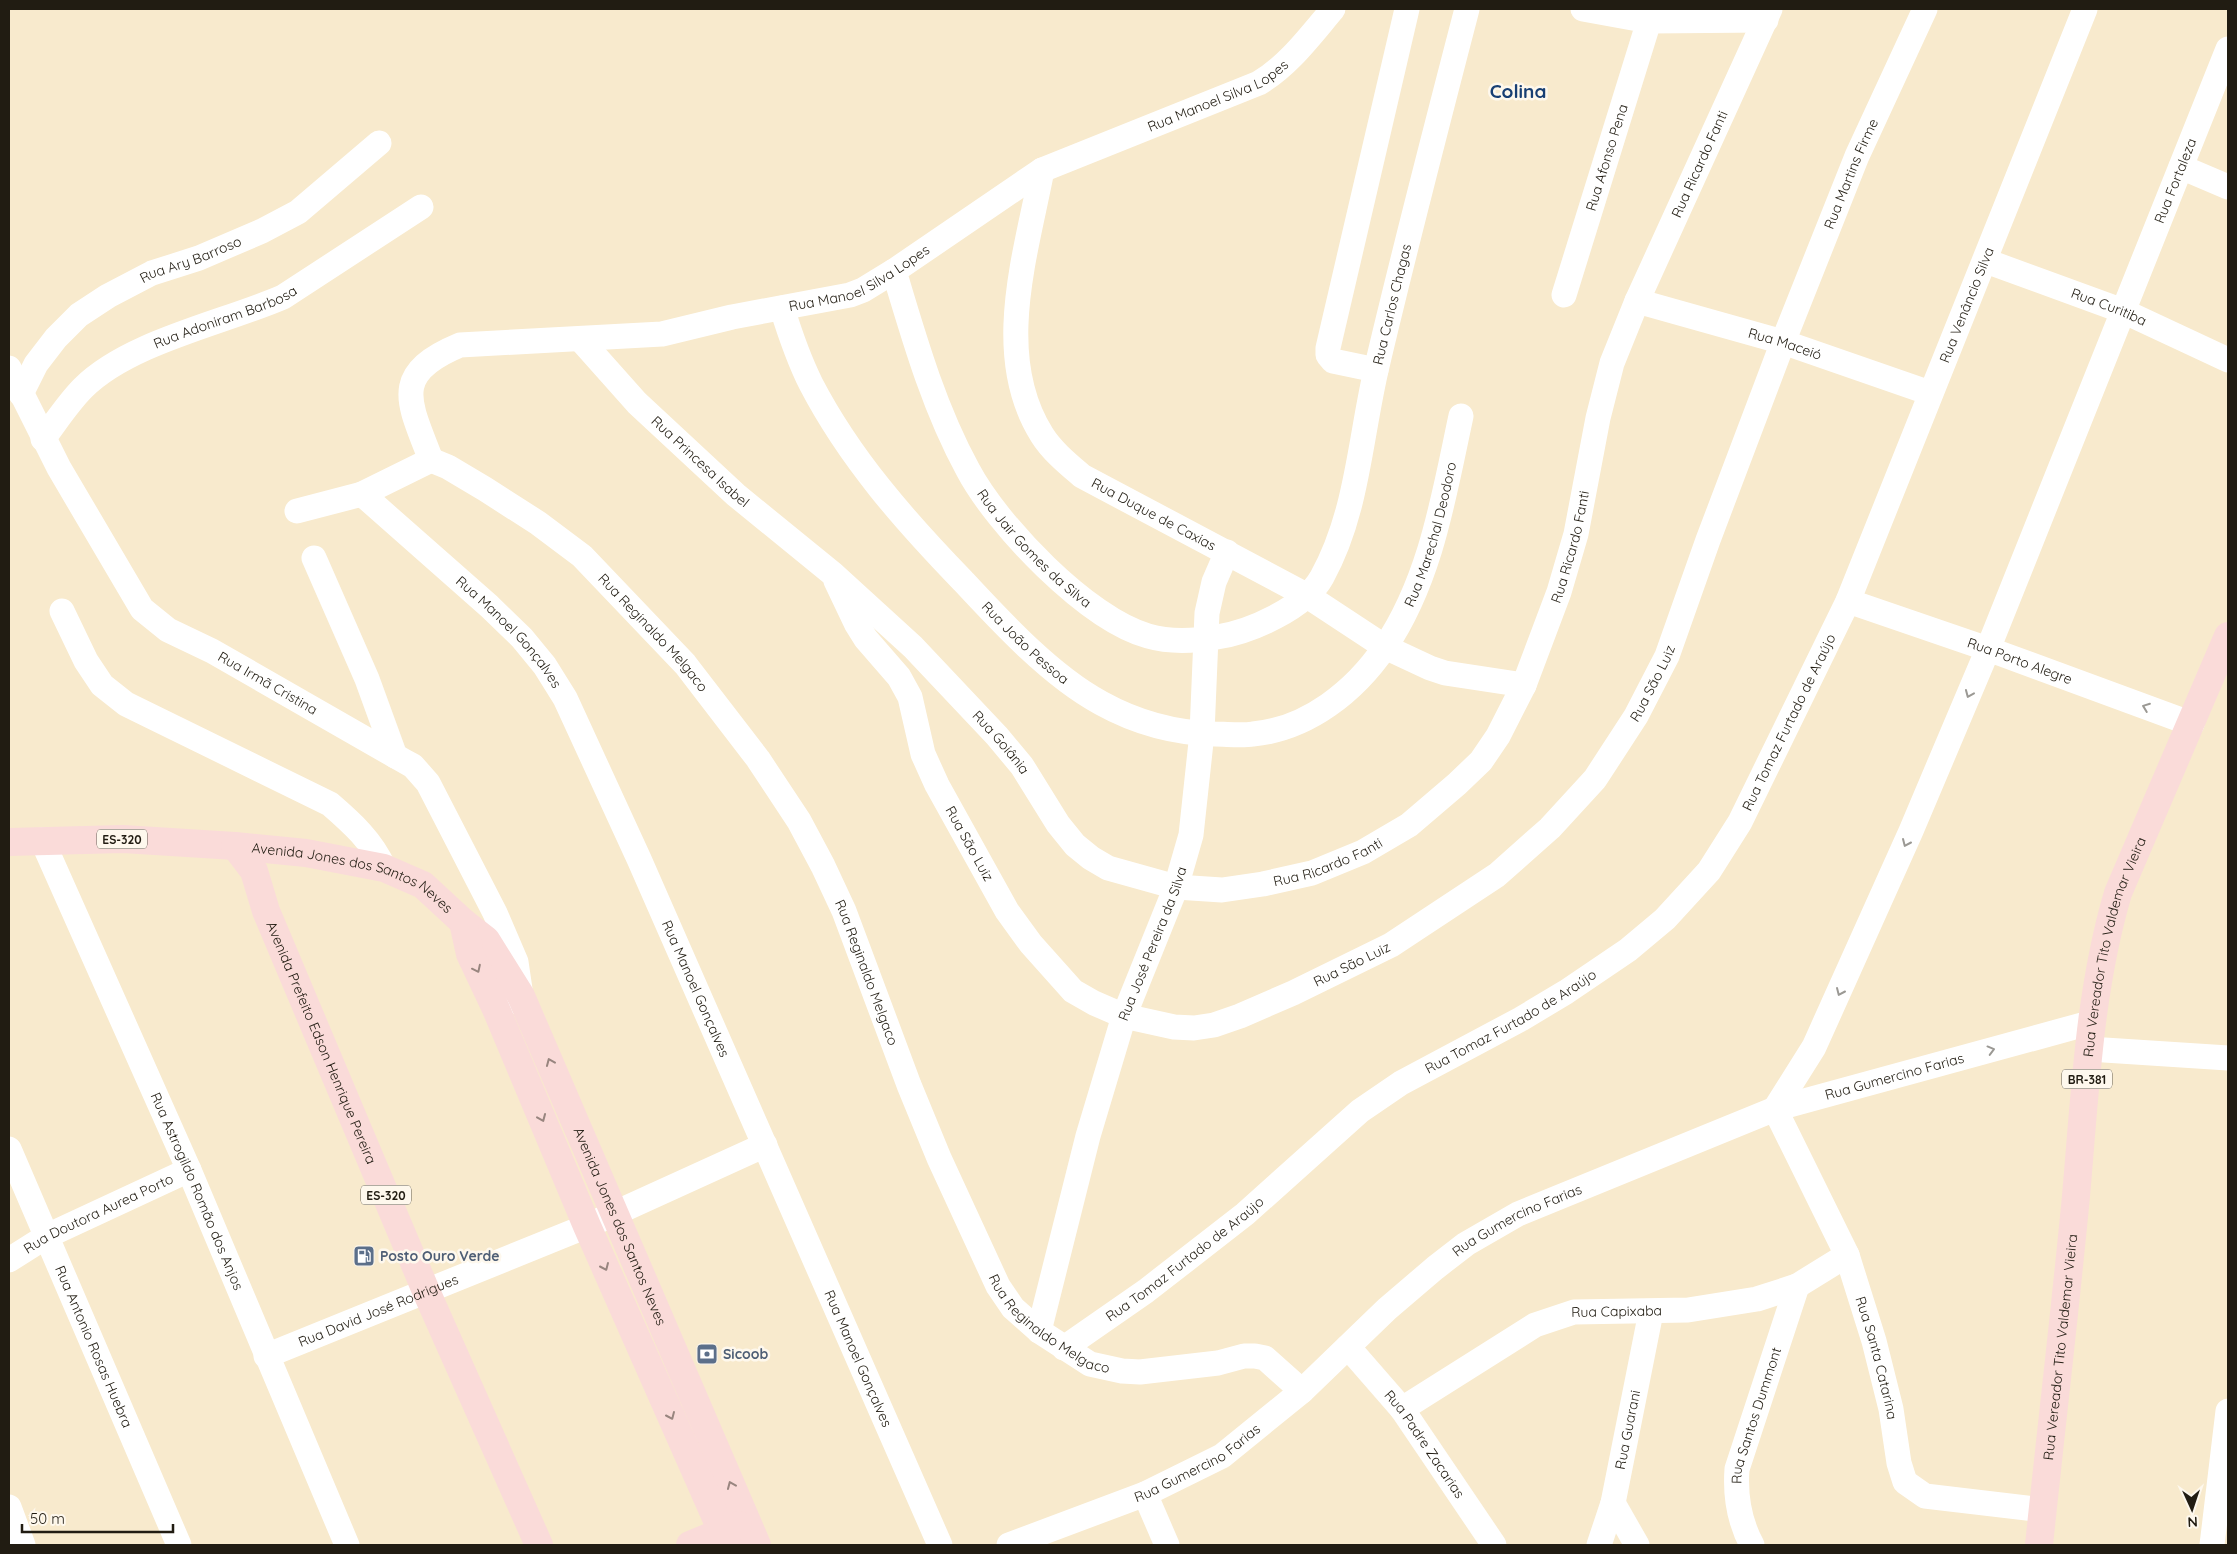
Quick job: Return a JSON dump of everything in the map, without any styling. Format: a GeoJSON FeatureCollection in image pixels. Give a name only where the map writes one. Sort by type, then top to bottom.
{"type":"FeatureCollection","features":[{"type":"Feature","properties":{"kind":"main road","name":"Rua Vereador Tito Valdemar Vieira"},"geometry":{"type":"LineString","coordinates":[[2039,1545],[2098,972],[2106,932],[2118,893],[2192,724],[2228,636]]}},
{"type":"Feature","properties":{"kind":"main road","name":"ES-320"},"geometry":{"type":"LineString","coordinates":[[9,842],[123,839],[237,846]]}},
{"type":"Feature","properties":{"kind":"main road"},"geometry":{"type":"LineString","coordinates":[[167,842],[204,853],[227,864],[245,880],[266,911]]}},
{"type":"Feature","properties":{"kind":"main road","name":"Avenida Jones dos Santos Neves"},"geometry":{"type":"LineString","coordinates":[[237,846],[306,853],[384,868],[423,885],[463,922],[486,940],[521,996],[616,1213],[752,1539]]}},
{"type":"Feature","properties":{"kind":"main road","name":"Avenida Prefeito Edson Henrique Pereira"},"geometry":{"type":"LineString","coordinates":[[237,846],[254,872],[266,911],[426,1292],[539,1545]]}},
{"type":"Feature","properties":{"kind":"main road","name":"Avenida Jones dos Santos Neves"},"geometry":{"type":"LineString","coordinates":[[463,922],[470,954],[496,1010],[587,1226],[725,1538]]}},
{"type":"Feature","properties":{"kind":"main road"},"geometry":{"type":"LineString","coordinates":[[690,1545],[725,1538],[752,1539]]}},
{"type":"Feature","properties":{"kind":"street","name":"Rua Manoel Silva Lopes"},"geometry":{"type":"LineString","coordinates":[[430,460],[414,412],[411,394],[414,377],[424,364],[439,354],[460,345],[662,334],[732,317],[850,295],[863,290],[1042,170],[1258,83],[1273,75],[1287,63],[1333,9]]}},
{"type":"Feature","properties":{"kind":"street"},"geometry":{"type":"LineString","coordinates":[[1376,370],[1333,361],[1328,355],[1328,348],[1407,9]]}},
{"type":"Feature","properties":{"kind":"street","name":"Rua Carlos Chagas"},"geometry":{"type":"LineString","coordinates":[[1306,595],[1320,581],[1340,540],[1354,491],[1376,370],[1466,9]]}},
{"type":"Feature","properties":{"kind":"street"},"geometry":{"type":"LineString","coordinates":[[1583,9],[1649,22],[1768,14]]}},
{"type":"Feature","properties":{"kind":"street","name":"Rua Martins Firme"},"geometry":{"type":"LineString","coordinates":[[1783,342],[1858,156],[1925,9]]}},
{"type":"Feature","properties":{"kind":"street","name":"Rua Venâncio Silva"},"geometry":{"type":"LineString","coordinates":[[1848,601],[1930,392],[1986,261],[2085,9]]}},
{"type":"Feature","properties":{"kind":"street","name":"Rua Ricardo Fanti"},"geometry":{"type":"LineString","coordinates":[[1176,887],[1222,890],[1263,884],[1312,873],[1363,852],[1409,825],[1457,784],[1481,761],[1498,736],[1524,685],[1561,583],[1576,534],[1598,418],[1612,363],[1637,301],[1768,14]]}},
{"type":"Feature","properties":{"kind":"street","name":"Rua Afonso Pena"},"geometry":{"type":"LineString","coordinates":[[1564,294],[1649,22]]}},
{"type":"Feature","properties":{"kind":"street","name":"Rua Fortaleza"},"geometry":{"type":"LineString","coordinates":[[1775,1109],[1814,1047],[1911,831],[1988,649],[2228,49]]}},
{"type":"Feature","properties":{"kind":"street","name":"Rua Ary Barroso"},"geometry":{"type":"LineString","coordinates":[[21,394],[36,364],[56,338],[79,315],[108,296],[152,273],[199,258],[262,231],[298,212],[379,143]]}},
{"type":"Feature","properties":{"kind":"street"},"geometry":{"type":"LineString","coordinates":[[2181,166],[2228,187]]}},
{"type":"Feature","properties":{"kind":"street","name":"Rua Duque de Caxias"},"geometry":{"type":"LineString","coordinates":[[1042,170],[1014,322],[1019,369],[1026,401],[1043,436],[1070,466],[1082,476],[1306,595],[1385,647],[1445,673],[1524,685]]}},
{"type":"Feature","properties":{"kind":"street","name":"Rua Adoniram Barbosa"},"geometry":{"type":"LineString","coordinates":[[43,439],[84,388],[108,369],[170,338],[284,297],[421,207]]}},
{"type":"Feature","properties":{"kind":"street","name":"Rua Curitiba"},"geometry":{"type":"LineString","coordinates":[[1986,261],[2123,311],[2228,360]]}},
{"type":"Feature","properties":{"kind":"street","name":"Rua Jair Gomes da Silva"},"geometry":{"type":"LineString","coordinates":[[894,271],[921,358],[940,408],[967,469],[989,505],[1027,547],[1100,613],[1130,630],[1151,637],[1173,640],[1206,639],[1234,635],[1252,628],[1272,619],[1306,595]]}},
{"type":"Feature","properties":{"kind":"street","name":"Rua Maceió"},"geometry":{"type":"LineString","coordinates":[[1637,301],[1783,342],[1930,392]]}},
{"type":"Feature","properties":{"kind":"street","name":"Rua João Pessoa"},"geometry":{"type":"LineString","coordinates":[[782,308],[794,346],[811,383],[848,447],[901,517],[979,599],[1055,672],[1100,703],[1143,724],[1172,730],[1202,734],[1254,734],[1283,727],[1312,715],[1337,700],[1358,680],[1385,647]]}},
{"type":"Feature","properties":{"kind":"street","name":"Rua Princesa Isabel"},"geometry":{"type":"LineString","coordinates":[[580,339],[637,403],[736,495],[833,574]]}},
{"type":"Feature","properties":{"kind":"street","name":"Rua São Luiz"},"geometry":{"type":"LineString","coordinates":[[833,574],[852,618],[866,639],[899,677],[910,697],[923,754],[937,785],[1007,910],[1030,944],[1073,991],[1094,1003],[1124,1016],[1174,1027],[1194,1028],[1214,1025],[1284,997],[1391,946],[1497,875],[1550,828],[1595,779],[1636,716],[1668,656],[1708,540],[1783,342]]}},
{"type":"Feature","properties":{"kind":"street","name":"Rua Irmã Cristina"},"geometry":{"type":"LineString","coordinates":[[9,368],[43,439],[142,609],[168,630],[212,651],[413,766],[428,783],[457,836],[512,952],[516,962],[521,996]]}},
{"type":"Feature","properties":{"kind":"street","name":"Rua Marechal Deodoro"},"geometry":{"type":"LineString","coordinates":[[1385,647],[1408,606],[1424,570],[1439,517],[1461,416]]}},
{"type":"Feature","properties":{"kind":"street"},"geometry":{"type":"LineString","coordinates":[[297,511],[362,494],[430,460]]}},
{"type":"Feature","properties":{"kind":"street","name":"Rua Reginaldo Melgaco"},"geometry":{"type":"LineString","coordinates":[[430,460],[486,489],[538,523],[582,556],[685,664],[758,759],[799,821],[844,911],[909,1085],[939,1158],[998,1286],[1014,1308],[1039,1330],[1090,1364],[1122,1371],[1140,1372],[1218,1363],[1244,1356],[1260,1357],[1272,1364],[1302,1391]]}},
{"type":"Feature","properties":{"kind":"street","name":"Rua Manoel Gonçalves"},"geometry":{"type":"LineString","coordinates":[[362,494],[489,606],[522,638],[545,666],[566,698],[640,859],[940,1545]]}},
{"type":"Feature","properties":{"kind":"street","name":"Rua José Pereira da Silva"},"geometry":{"type":"LineString","coordinates":[[1039,1330],[1088,1136],[1124,1016],[1176,887],[1192,835],[1202,734],[1209,598],[1226,552]]}},
{"type":"Feature","properties":{"kind":"street"},"geometry":{"type":"LineString","coordinates":[[314,558],[367,679],[395,756]]}},
{"type":"Feature","properties":{"kind":"street","name":"Rua Goiânia"},"geometry":{"type":"LineString","coordinates":[[833,574],[913,647],[997,736],[1022,766],[1058,824],[1075,844],[1091,858],[1108,868],[1176,887]]}},
{"type":"Feature","properties":{"kind":"street","name":"Rua Porto Alegre"},"geometry":{"type":"LineString","coordinates":[[1848,601],[1988,649],[2192,724]]}},
{"type":"Feature","properties":{"kind":"street","name":"Rua Tomaz Furtado de Araújo"},"geometry":{"type":"LineString","coordinates":[[1064,1348],[1146,1291],[1245,1214],[1360,1111],[1401,1083],[1521,1019],[1566,992],[1628,950],[1665,919],[1708,871],[1740,822],[1848,601]]}},
{"type":"Feature","properties":{"kind":"street"},"geometry":{"type":"LineString","coordinates":[[62,611],[86,661],[102,685],[126,704],[330,804],[370,842],[384,868]]}},
{"type":"Feature","properties":{"kind":"street","name":"Rua Astrogildo Romão dos Anjos"},"geometry":{"type":"LineString","coordinates":[[42,840],[189,1170],[347,1545]]}},
{"type":"Feature","properties":{"kind":"street"},"geometry":{"type":"LineString","coordinates":[[496,1010],[521,996]]}},
{"type":"Feature","properties":{"kind":"street","name":"Rua Gumercino Farias"},"geometry":{"type":"LineString","coordinates":[[1009,1545],[1145,1494],[1222,1456],[1302,1391],[1387,1309],[1435,1268],[1466,1244],[1510,1219],[1775,1109],[2094,1022]]}},
{"type":"Feature","properties":{"kind":"street"},"geometry":{"type":"LineString","coordinates":[[2090,1049],[2228,1058]]}},
{"type":"Feature","properties":{"kind":"street","name":"Rua Santa Catarina"},"geometry":{"type":"LineString","coordinates":[[1775,1109],[1847,1255],[1874,1342],[1891,1409],[1899,1463],[1905,1482],[1925,1496],[2043,1510]]}},
{"type":"Feature","properties":{"kind":"street","name":"Rua David José Rodrigues"},"geometry":{"type":"LineString","coordinates":[[266,1356],[587,1226],[765,1145]]}},
{"type":"Feature","properties":{"kind":"street","name":"Rua Antonio Rosas Huebra"},"geometry":{"type":"LineString","coordinates":[[9,1149],[179,1545]]}},
{"type":"Feature","properties":{"kind":"street","name":"Rua Doutora Aurea Porto"},"geometry":{"type":"LineString","coordinates":[[9,1260],[47,1236],[189,1170]]}},
{"type":"Feature","properties":{"kind":"street","name":"Rua Capixaba"},"geometry":{"type":"LineString","coordinates":[[1402,1409],[1535,1325],[1574,1312],[1651,1312],[1725,1305],[1756,1299],[1797,1286],[1847,1255]]}},
{"type":"Feature","properties":{"kind":"street","name":"Rua Santos Dummont"},"geometry":{"type":"LineString","coordinates":[[1752,1545],[1736,1498],[1737,1469],[1797,1286]]}},
{"type":"Feature","properties":{"kind":"street","name":"Rua Guarani"},"geometry":{"type":"LineString","coordinates":[[1599,1545],[1613,1503],[1651,1312]]}},
{"type":"Feature","properties":{"kind":"street","name":"Rua Padre Zacarias"},"geometry":{"type":"LineString","coordinates":[[1348,1347],[1402,1409],[1494,1545]]}},
{"type":"Feature","properties":{"kind":"street"},"geometry":{"type":"LineString","coordinates":[[2212,1545],[2228,1411]]}},
{"type":"Feature","properties":{"kind":"street"},"geometry":{"type":"LineString","coordinates":[[1145,1494],[1167,1545]]}},
{"type":"Feature","properties":{"kind":"street"},"geometry":{"type":"LineString","coordinates":[[1613,1503],[1637,1545]]}},
{"type":"Feature","properties":{"kind":"street"},"geometry":{"type":"LineString","coordinates":[[9,1507],[23,1545]]}},
{"type":"Feature","properties":{"kind":"place","name":"Posto Ouro Verde"},"geometry":{"type":"Point","coordinates":[364,1256]}},
{"type":"Feature","properties":{"kind":"place","name":"Sicoob"},"geometry":{"type":"Point","coordinates":[707,1354]}},
{"type":"Feature","properties":{"kind":"district","name":"Colina"},"geometry":{"type":"Point","coordinates":[1518,91]}}]}
